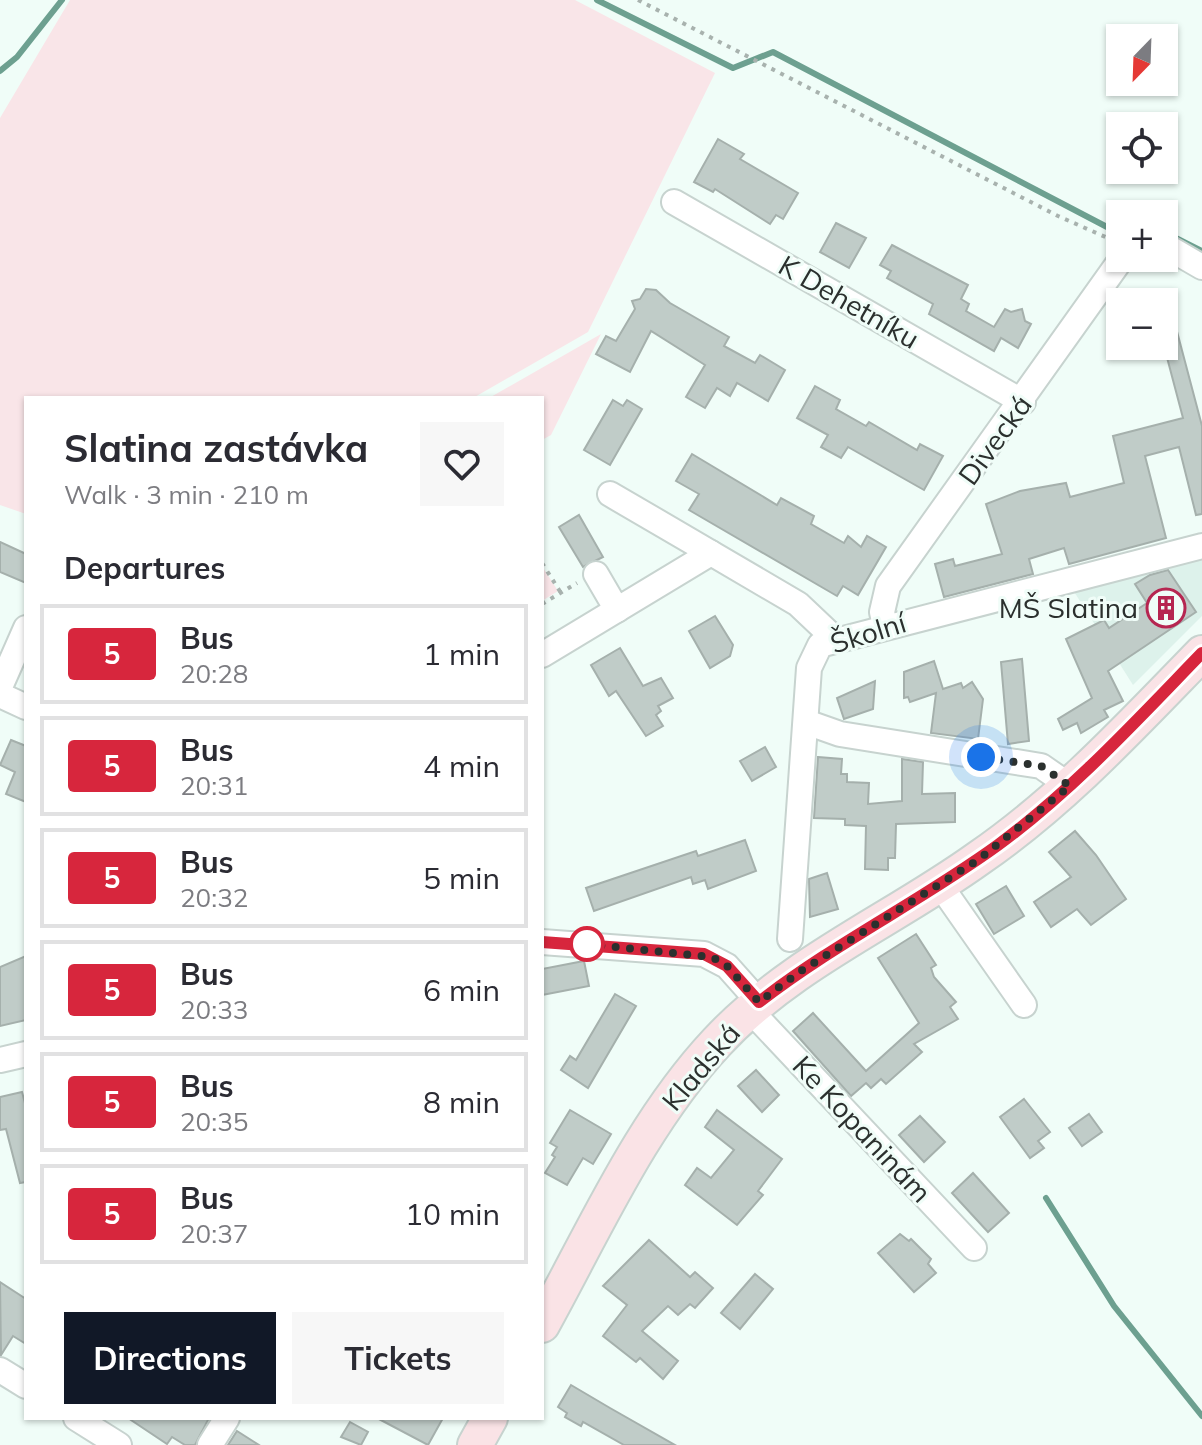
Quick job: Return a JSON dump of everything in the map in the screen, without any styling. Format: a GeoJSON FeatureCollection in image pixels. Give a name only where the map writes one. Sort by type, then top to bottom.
{"type":"FeatureCollection","features":[{"type":"Feature","properties":{"kind":"main road","name":"Kladská"},"geometry":{"type":"LineString","coordinates":[[544,1321],[664,1110],[717,1042],[755,1006],[801,971],[940,885],[1011,835],[1070,786],[1202,653]]}},
{"type":"Feature","properties":{"kind":"main road"},"geometry":{"type":"LineString","coordinates":[[475,1445],[489,1420]]}},
{"type":"Feature","properties":{"kind":"street","name":"K Dehetníku"},"geometry":{"type":"LineString","coordinates":[[674,202],[1023,402]]}},
{"type":"Feature","properties":{"kind":"street"},"geometry":{"type":"LineString","coordinates":[[1178,253],[1202,267]]}},
{"type":"Feature","properties":{"kind":"street","name":"Divecká"},"geometry":{"type":"LineString","coordinates":[[885,626],[882,612],[888,586],[1023,402],[1112,272]]}},
{"type":"Feature","properties":{"kind":"street"},"geometry":{"type":"LineString","coordinates":[[610,494],[798,604],[835,639]]}},
{"type":"Feature","properties":{"kind":"street","name":"Školní"},"geometry":{"type":"LineString","coordinates":[[790,939],[809,668],[820,645],[1202,546]]}},
{"type":"Feature","properties":{"kind":"street"},"geometry":{"type":"LineString","coordinates":[[544,654],[711,553]]}},
{"type":"Feature","properties":{"kind":"street"},"geometry":{"type":"LineString","coordinates":[[588,578],[617,610]]}},
{"type":"Feature","properties":{"kind":"street"},"geometry":{"type":"LineString","coordinates":[[0,687],[24,633]]}},
{"type":"Feature","properties":{"kind":"street"},"geometry":{"type":"LineString","coordinates":[[0,695],[24,706]]}},
{"type":"Feature","properties":{"kind":"street"},"geometry":{"type":"LineString","coordinates":[[806,722],[840,734],[1041,766],[1070,786]]}},
{"type":"Feature","properties":{"kind":"street"},"geometry":{"type":"LineString","coordinates":[[940,885],[1024,1005]]}},
{"type":"Feature","properties":{"kind":"street","name":"Ke Kopaninám"},"geometry":{"type":"LineString","coordinates":[[544,942],[704,954],[727,966],[755,1006],[974,1248]]}},
{"type":"Feature","properties":{"kind":"street"},"geometry":{"type":"LineString","coordinates":[[0,1060],[24,1054]]}},
{"type":"Feature","properties":{"kind":"street"},"geometry":{"type":"LineString","coordinates":[[0,1370],[24,1385]]}},
{"type":"Feature","properties":{"kind":"street"},"geometry":{"type":"LineString","coordinates":[[79,1420],[119,1445]]}},
{"type":"Feature","properties":{"kind":"street"},"geometry":{"type":"LineString","coordinates":[[210,1445],[226,1420]]}},
{"type":"Feature","properties":{"kind":"path"},"geometry":{"type":"LineString","coordinates":[[638,0],[1058,216],[1106,237]]}},
{"type":"Feature","properties":{"kind":"path"},"geometry":{"type":"LineString","coordinates":[[544,566],[561,593]]}},
{"type":"Feature","properties":{"kind":"path"},"geometry":{"type":"LineString","coordinates":[[544,603],[588,578]]}},
{"type":"Feature","properties":{"kind":"shaded area"},"geometry":{"type":"Polygon","coordinates":[[[70,0],[575,0],[715,73],[588,332],[476,396],[24,396],[24,513],[0,505],[0,118],[70,0]]]}},
{"type":"Feature","properties":{"kind":"shaded area"},"geometry":{"type":"Polygon","coordinates":[[[601,334],[551,435],[544,439],[544,396],[492,396],[601,334]]]}},
{"type":"Feature","properties":{"kind":"shaded area"},"geometry":{"type":"Polygon","coordinates":[[[1202,555],[1202,616],[1133,685],[1073,590],[1202,555]]]}},
{"type":"Feature","properties":{"kind":"shaded area"},"geometry":{"type":"Polygon","coordinates":[[[544,569],[558,591],[544,600],[544,569]]]}},
{"type":"Feature","properties":{"kind":"building"},"geometry":{"type":"Polygon","coordinates":[[[718,139],[744,154],[740,159],[798,193],[783,219],[776,215],[770,224],[715,189],[713,192],[694,182],[718,139]]]}},
{"type":"Feature","properties":{"kind":"building"},"geometry":{"type":"Polygon","coordinates":[[[836,223],[866,238],[849,268],[820,252],[836,223]]]}},
{"type":"Feature","properties":{"kind":"building"},"geometry":{"type":"Polygon","coordinates":[[[892,245],[968,285],[961,299],[969,304],[966,311],[994,327],[1005,309],[1011,312],[1022,309],[1025,321],[1031,324],[1018,348],[1001,338],[994,351],[929,314],[933,304],[887,278],[891,271],[880,265],[892,245]]]}},
{"type":"Feature","properties":{"kind":"building"},"geometry":{"type":"Polygon","coordinates":[[[646,289],[656,290],[670,303],[729,337],[724,346],[755,363],[760,355],[785,370],[768,401],[737,383],[730,396],[717,388],[705,408],[686,397],[705,365],[651,331],[630,372],[596,354],[606,336],[616,341],[635,309],[632,301],[640,299],[646,289]]]}},
{"type":"Feature","properties":{"kind":"building"},"geometry":{"type":"Polygon","coordinates":[[[1178,335],[1202,426],[1202,514],[1196,515],[1179,447],[1145,456],[1166,538],[1069,564],[1064,548],[1029,559],[1033,574],[944,597],[935,564],[953,559],[955,566],[1002,554],[986,504],[1020,491],[1066,483],[1070,497],[1124,483],[1113,436],[1183,418],[1168,360],[1178,360],[1178,335]]]}},
{"type":"Feature","properties":{"kind":"building"},"geometry":{"type":"Polygon","coordinates":[[[815,386],[840,400],[836,409],[866,426],[869,422],[917,450],[920,444],[943,456],[924,490],[848,447],[841,458],[821,447],[828,435],[797,418],[815,386]]]}},
{"type":"Feature","properties":{"kind":"building"},"geometry":{"type":"Polygon","coordinates":[[[613,400],[623,406],[627,400],[642,409],[610,465],[584,450],[613,400]]]}},
{"type":"Feature","properties":{"kind":"building"},"geometry":{"type":"Polygon","coordinates":[[[692,454],[777,505],[781,498],[814,516],[811,524],[844,543],[848,536],[861,547],[867,536],[886,547],[858,595],[843,586],[837,596],[689,510],[699,494],[676,481],[692,454]]]}},
{"type":"Feature","properties":{"kind":"building"},"geometry":{"type":"Polygon","coordinates":[[[579,515],[603,557],[583,567],[559,527],[579,515]]]}},
{"type":"Feature","properties":{"kind":"building"},"geometry":{"type":"Polygon","coordinates":[[[0,542],[24,553],[24,582],[0,572],[0,542]]]}},
{"type":"Feature","properties":{"kind":"building"},"geometry":{"type":"Polygon","coordinates":[[[1168,570],[1196,612],[1108,671],[1123,701],[1104,710],[1108,717],[1081,733],[1077,723],[1063,730],[1058,719],[1092,698],[1066,639],[1104,620],[1109,628],[1147,603],[1135,584],[1150,575],[1168,570]]]}},
{"type":"Feature","properties":{"kind":"building"},"geometry":{"type":"Polygon","coordinates":[[[715,616],[733,645],[730,656],[710,668],[689,631],[715,616]]]}},
{"type":"Feature","properties":{"kind":"building"},"geometry":{"type":"Polygon","coordinates":[[[620,648],[643,686],[661,678],[673,698],[658,706],[661,711],[656,715],[663,726],[646,736],[616,691],[609,696],[591,665],[620,648]]]}},
{"type":"Feature","properties":{"kind":"building"},"geometry":{"type":"Polygon","coordinates":[[[1022,659],[1029,741],[1008,744],[1001,662],[1022,659]]]}},
{"type":"Feature","properties":{"kind":"building"},"geometry":{"type":"Polygon","coordinates":[[[934,661],[943,689],[961,683],[963,688],[972,682],[983,699],[978,739],[931,733],[936,693],[910,702],[908,697],[904,698],[904,672],[934,661]]]}},
{"type":"Feature","properties":{"kind":"building"},"geometry":{"type":"Polygon","coordinates":[[[875,681],[873,709],[844,719],[837,698],[875,681]]]}},
{"type":"Feature","properties":{"kind":"building"},"geometry":{"type":"Polygon","coordinates":[[[11,740],[24,745],[24,801],[6,794],[15,772],[0,765],[11,740]]]}},
{"type":"Feature","properties":{"kind":"building"},"geometry":{"type":"Polygon","coordinates":[[[765,747],[776,767],[752,781],[740,761],[765,747]]]}},
{"type":"Feature","properties":{"kind":"building"},"geometry":{"type":"Polygon","coordinates":[[[818,757],[842,759],[841,774],[847,774],[847,782],[869,783],[868,804],[902,801],[902,759],[923,762],[922,794],[955,793],[955,822],[896,824],[895,858],[888,858],[888,870],[865,869],[866,826],[845,825],[845,819],[814,818],[818,757]]]}},
{"type":"Feature","properties":{"kind":"building"},"geometry":{"type":"Polygon","coordinates":[[[1075,831],[1126,899],[1091,925],[1077,909],[1051,927],[1034,902],[1071,877],[1049,852],[1075,831]]]}},
{"type":"Feature","properties":{"kind":"building"},"geometry":{"type":"Polygon","coordinates":[[[745,840],[756,871],[708,889],[705,880],[693,884],[691,877],[594,911],[586,888],[696,851],[698,856],[745,840]]]}},
{"type":"Feature","properties":{"kind":"building"},"geometry":{"type":"Polygon","coordinates":[[[827,873],[838,909],[810,917],[809,879],[827,873]]]}},
{"type":"Feature","properties":{"kind":"building"},"geometry":{"type":"Polygon","coordinates":[[[1006,886],[1024,916],[994,934],[976,904],[1006,886]]]}},
{"type":"Feature","properties":{"kind":"building"},"geometry":{"type":"Polygon","coordinates":[[[916,934],[936,965],[931,968],[934,977],[956,1002],[950,1007],[958,1019],[914,1044],[922,1052],[886,1084],[881,1079],[871,1088],[866,1083],[851,1096],[793,1031],[813,1013],[866,1071],[919,1023],[878,958],[916,934]]]}},
{"type":"Feature","properties":{"kind":"building"},"geometry":{"type":"Polygon","coordinates":[[[24,957],[24,1020],[0,1026],[0,967],[24,957]]]}},
{"type":"Feature","properties":{"kind":"building"},"geometry":{"type":"Polygon","coordinates":[[[584,961],[589,986],[544,995],[544,969],[584,961]]]}},
{"type":"Feature","properties":{"kind":"building"},"geometry":{"type":"Polygon","coordinates":[[[615,994],[636,1006],[588,1088],[561,1070],[570,1056],[576,1060],[615,994]]]}},
{"type":"Feature","properties":{"kind":"building"},"geometry":{"type":"Polygon","coordinates":[[[756,1070],[779,1095],[762,1112],[738,1086],[756,1070]]]}},
{"type":"Feature","properties":{"kind":"building"},"geometry":{"type":"Polygon","coordinates":[[[22,1092],[24,1182],[20,1183],[6,1129],[0,1130],[0,1097],[22,1092]]]}},
{"type":"Feature","properties":{"kind":"building"},"geometry":{"type":"Polygon","coordinates":[[[1024,1099],[1050,1132],[1038,1141],[1044,1148],[1030,1158],[1000,1117],[1024,1099]]]}},
{"type":"Feature","properties":{"kind":"building"},"geometry":{"type":"Polygon","coordinates":[[[570,1110],[611,1134],[593,1164],[583,1158],[567,1185],[545,1173],[557,1147],[550,1143],[570,1110]]]}},
{"type":"Feature","properties":{"kind":"building"},"geometry":{"type":"Polygon","coordinates":[[[717,1110],[782,1159],[758,1191],[763,1195],[737,1225],[685,1185],[697,1168],[711,1178],[734,1150],[705,1127],[717,1110]]]}},
{"type":"Feature","properties":{"kind":"building"},"geometry":{"type":"Polygon","coordinates":[[[1089,1114],[1102,1132],[1082,1146],[1069,1128],[1089,1114]]]}},
{"type":"Feature","properties":{"kind":"building"},"geometry":{"type":"Polygon","coordinates":[[[920,1116],[945,1142],[924,1162],[899,1135],[920,1116]]]}},
{"type":"Feature","properties":{"kind":"building"},"geometry":{"type":"Polygon","coordinates":[[[973,1173],[1009,1213],[988,1232],[952,1193],[973,1173]]]}},
{"type":"Feature","properties":{"kind":"building"},"geometry":{"type":"Polygon","coordinates":[[[900,1234],[909,1241],[911,1239],[931,1259],[928,1264],[936,1273],[914,1292],[878,1253],[900,1234]]]}},
{"type":"Feature","properties":{"kind":"building"},"geometry":{"type":"Polygon","coordinates":[[[649,1240],[690,1277],[695,1272],[713,1288],[695,1308],[690,1304],[678,1315],[668,1306],[642,1331],[678,1361],[663,1379],[640,1358],[636,1362],[603,1336],[627,1305],[603,1286],[649,1240]]]}},
{"type":"Feature","properties":{"kind":"building"},"geometry":{"type":"Polygon","coordinates":[[[755,1274],[773,1289],[740,1329],[721,1313],[755,1274]]]}},
{"type":"Feature","properties":{"kind":"building"},"geometry":{"type":"Polygon","coordinates":[[[0,1282],[24,1298],[24,1343],[13,1336],[1,1355],[0,1282]]]}},
{"type":"Feature","properties":{"kind":"building"},"geometry":{"type":"Polygon","coordinates":[[[571,1385],[675,1445],[624,1445],[583,1422],[581,1426],[565,1417],[567,1413],[558,1407],[571,1385]]]}},
{"type":"Feature","properties":{"kind":"building"},"geometry":{"type":"Polygon","coordinates":[[[131,1420],[208,1420],[195,1445],[185,1445],[172,1437],[167,1444],[131,1420]]]}},
{"type":"Feature","properties":{"kind":"building"},"geometry":{"type":"Polygon","coordinates":[[[381,1420],[442,1420],[428,1445],[381,1420]]]}},
{"type":"Feature","properties":{"kind":"building"},"geometry":{"type":"Polygon","coordinates":[[[350,1422],[368,1432],[361,1445],[341,1437],[350,1422]]]}},
{"type":"Feature","properties":{"kind":"building"},"geometry":{"type":"Polygon","coordinates":[[[237,1431],[259,1445],[228,1445],[237,1431]]]}},
{"type":"Feature","properties":{"kind":"waterway"},"geometry":{"type":"LineString","coordinates":[[0,71],[17,57],[62,0]]}},
{"type":"Feature","properties":{"kind":"waterway"},"geometry":{"type":"LineString","coordinates":[[597,0],[733,68],[773,52],[1106,226]]}},
{"type":"Feature","properties":{"kind":"waterway"},"geometry":{"type":"LineString","coordinates":[[1178,239],[1202,251]]}},
{"type":"Feature","properties":{"kind":"waterway"},"geometry":{"type":"LineString","coordinates":[[1046,1198],[1114,1306],[1202,1416]]}},
{"type":"Feature","properties":{"kind":"bus line","name":"5"},"geometry":{"type":"LineString","coordinates":[[544,942],[704,954],[727,966],[759,1002],[801,971],[978,860],[1023,826],[1101,758],[1202,653]]}},
{"type":"Feature","properties":{"kind":"place","name":"MŠ Slatina"},"geometry":{"type":"Point","coordinates":[1166,608]}},
{"type":"Feature","properties":{"kind":"route"},"geometry":{"type":"LineString","coordinates":[[587,944],[697,953],[712,957],[727,966],[759,1002],[801,971],[978,860],[1070,786],[1041,766],[981,757]]}}]}
